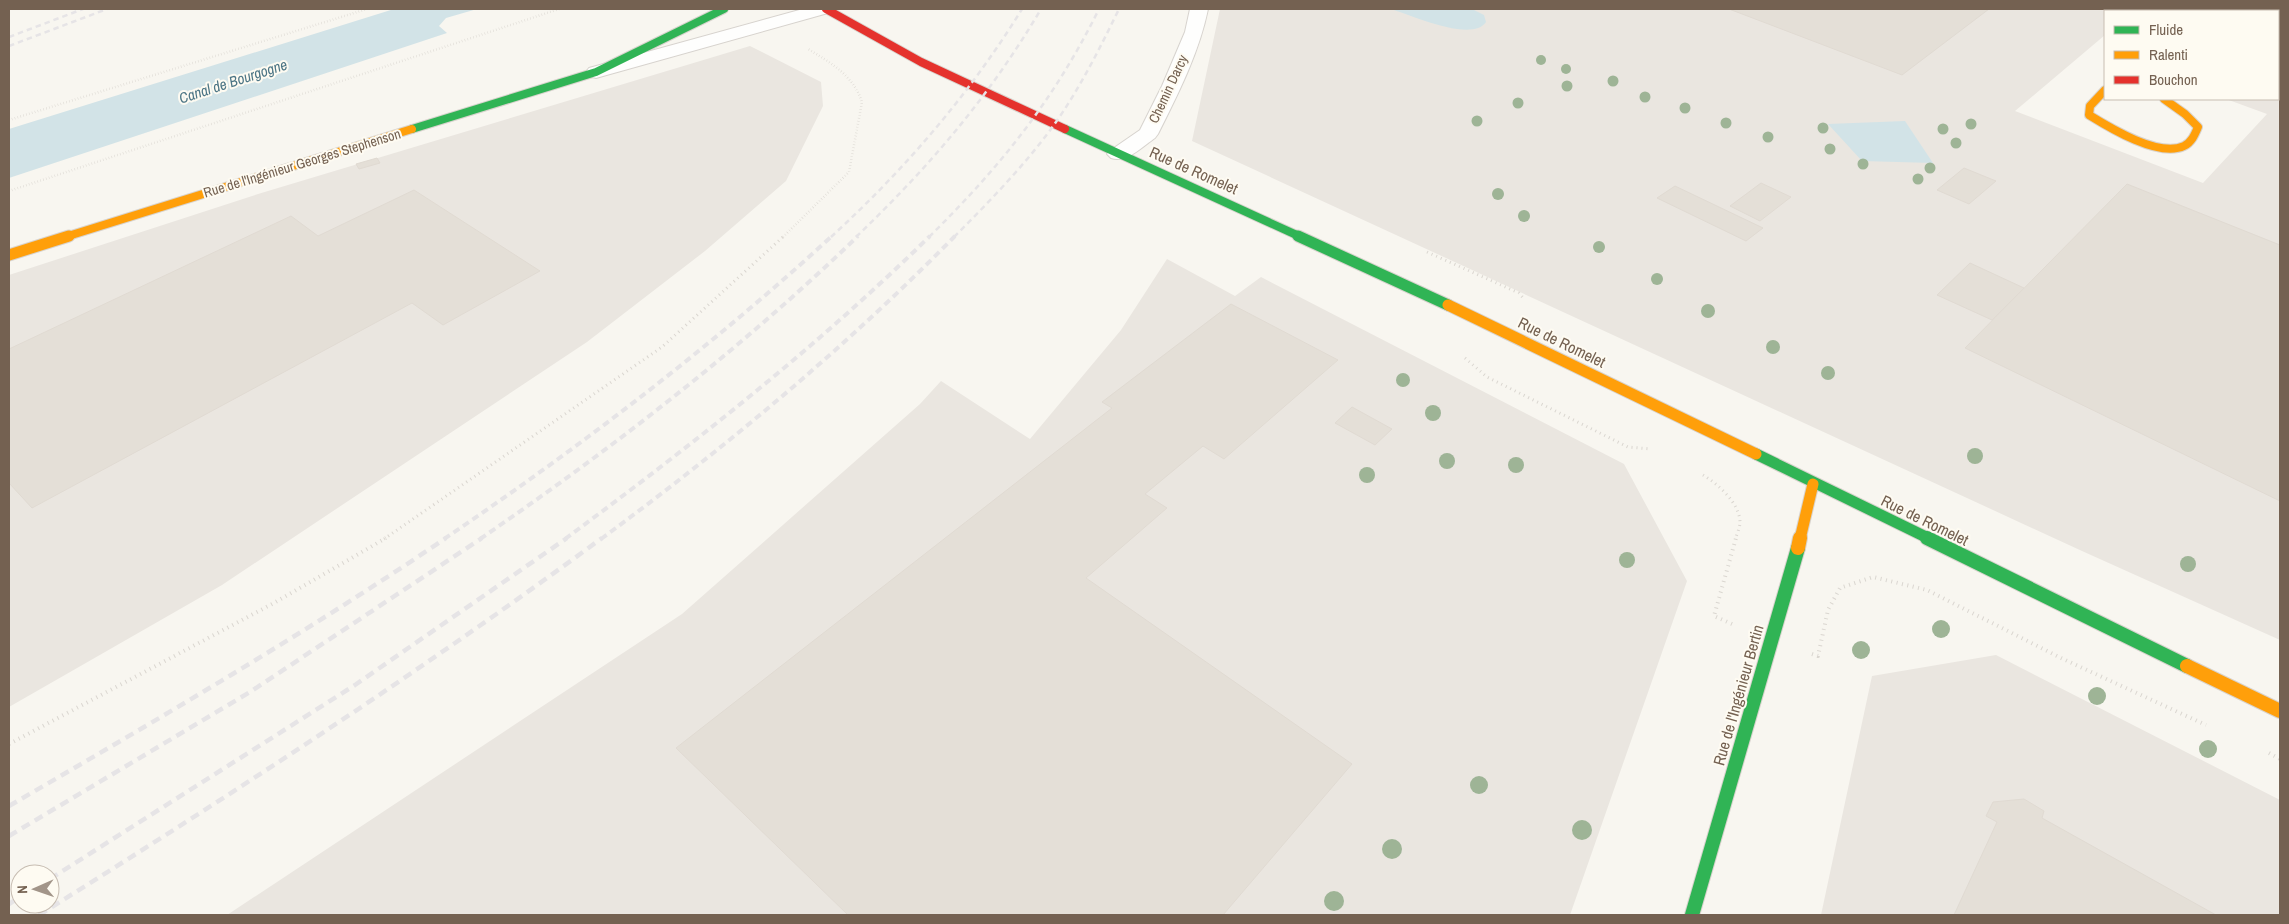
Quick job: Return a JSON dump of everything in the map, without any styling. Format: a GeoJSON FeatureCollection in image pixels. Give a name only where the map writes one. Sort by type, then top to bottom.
{"type":"FeatureCollection","features":[{"type":"Feature","properties":{"kind":"street","name":"Rue de l'Ingénieur Georges Stephenson"},"geometry":{"type":"LineString","coordinates":[[596,72],[724,9]]}},
{"type":"Feature","properties":{"kind":"street","name":"Rue de l'Ingénieur Georges Stephenson"},"geometry":{"type":"LineString","coordinates":[[9,255],[596,72],[822,9]]}},
{"type":"Feature","properties":{"kind":"street","name":"Rue de Romelet"},"geometry":{"type":"LineString","coordinates":[[826,9],[855,28],[941,72],[1118,154],[1303,236],[1472,316],[2280,711]]}},
{"type":"Feature","properties":{"kind":"street","name":"Chemin Darcy"},"geometry":{"type":"LineString","coordinates":[[1118,154],[1148,134],[1194,32],[1199,9]]}},
{"type":"Feature","properties":{"kind":"street"},"geometry":{"type":"LineString","coordinates":[[2104,91],[2090,106],[2089,115],[2133,141],[2165,147],[2183,146],[2193,138],[2198,127],[2185,114],[2165,100]]}},
{"type":"Feature","properties":{"kind":"street","name":"Rue de l'Ingénieur Bertin"},"geometry":{"type":"LineString","coordinates":[[1692,915],[1806,521],[1814,484]]}},
{"type":"Feature","properties":{"kind":"path"},"geometry":{"type":"LineString","coordinates":[[9,120],[367,9]]}},
{"type":"Feature","properties":{"kind":"path"},"geometry":{"type":"LineString","coordinates":[[9,192],[560,9]]}},
{"type":"Feature","properties":{"kind":"path"},"geometry":{"type":"LineString","coordinates":[[9,744],[274,603],[373,547],[662,347],[802,220],[849,172],[862,102],[860,92],[849,76],[786,34],[759,27]]}},
{"type":"Feature","properties":{"kind":"path"},"geometry":{"type":"LineString","coordinates":[[1461,354],[1487,377],[1628,447],[1655,451]]}},
{"type":"Feature","properties":{"kind":"path"},"geometry":{"type":"LineString","coordinates":[[1696,470],[1714,482],[1733,503],[1740,523],[1714,616]]}},
{"type":"Feature","properties":{"kind":"path"},"geometry":{"type":"LineString","coordinates":[[1818,656],[1828,610],[1840,588],[1873,577],[1927,590],[2061,658],[2210,726]]}},
{"type":"Feature","properties":{"kind":"path"},"geometry":{"type":"LineString","coordinates":[[2263,750],[2280,758]]}},
{"type":"Feature","properties":{"kind":"shaded area"},"geometry":{"type":"Polygon","coordinates":[[[1220,9],[2136,9],[2104,10],[2104,36],[2015,111],[2203,183],[2267,114],[2229,100],[2279,100],[2279,10],[2229,10],[2280,9],[2280,640],[2082,551],[1192,141],[1220,9]]]}},
{"type":"Feature","properties":{"kind":"shaded area"},"geometry":{"type":"Polygon","coordinates":[[[750,46],[821,82],[823,106],[786,181],[705,251],[587,342],[222,585],[9,707],[9,275],[258,194],[750,46]]]}},
{"type":"Feature","properties":{"kind":"shaded area"},"geometry":{"type":"Polygon","coordinates":[[[1167,259],[1235,296],[1261,277],[1624,464],[1687,581],[1570,915],[227,915],[682,614],[920,404],[941,381],[1030,439],[1121,330],[1167,259]]]}},
{"type":"Feature","properties":{"kind":"shaded area"},"geometry":{"type":"Polygon","coordinates":[[[1996,655],[2280,800],[2280,915],[1821,915],[1872,676],[1996,655]]]}},
{"type":"Feature","properties":{"kind":"water","name":"Canal de Bourgogne"},"geometry":{"type":"Polygon","coordinates":[[[394,9],[477,9],[446,18],[439,26],[447,33],[9,178],[9,129],[394,9]]]}},
{"type":"Feature","properties":{"kind":"water"},"geometry":{"type":"Polygon","coordinates":[[[1391,9],[1472,9],[1484,15],[1486,22],[1479,28],[1468,30],[1455,29],[1391,9]]]}},
{"type":"Feature","properties":{"kind":"water"},"geometry":{"type":"Polygon","coordinates":[[[1905,121],[1933,163],[1862,161],[1828,124],[1905,121]]]}},
{"type":"Feature","properties":{"kind":"building"},"geometry":{"type":"Polygon","coordinates":[[[1729,9],[1989,9],[1902,75],[1729,9]]]}},
{"type":"Feature","properties":{"kind":"building"},"geometry":{"type":"Polygon","coordinates":[[[377,158],[380,163],[359,169],[356,164],[377,158]]]}},
{"type":"Feature","properties":{"kind":"building"},"geometry":{"type":"Polygon","coordinates":[[[1964,168],[1996,181],[1969,204],[1937,190],[1964,168]]]}},
{"type":"Feature","properties":{"kind":"building"},"geometry":{"type":"Polygon","coordinates":[[[1761,183],[1791,197],[1760,221],[1730,206],[1761,183]]]}},
{"type":"Feature","properties":{"kind":"building"},"geometry":{"type":"Polygon","coordinates":[[[2127,184],[2280,245],[2280,501],[1965,348],[2127,184]]]}},
{"type":"Feature","properties":{"kind":"building"},"geometry":{"type":"Polygon","coordinates":[[[1675,186],[1763,228],[1746,241],[1657,198],[1675,186]]]}},
{"type":"Feature","properties":{"kind":"building"},"geometry":{"type":"Polygon","coordinates":[[[414,190],[540,271],[443,325],[412,303],[32,508],[9,483],[9,349],[291,216],[318,236],[414,190]]]}},
{"type":"Feature","properties":{"kind":"building"},"geometry":{"type":"Polygon","coordinates":[[[1970,263],[2024,288],[1992,320],[1937,295],[1970,263]]]}},
{"type":"Feature","properties":{"kind":"building"},"geometry":{"type":"Polygon","coordinates":[[[1231,304],[1338,360],[1224,459],[1203,446],[1145,494],[1167,508],[1086,578],[1352,764],[1223,915],[848,915],[676,748],[1112,408],[1102,402],[1231,304]]]}},
{"type":"Feature","properties":{"kind":"building"},"geometry":{"type":"Polygon","coordinates":[[[1352,407],[1392,429],[1375,445],[1335,423],[1352,407]]]}},
{"type":"Feature","properties":{"kind":"building"},"geometry":{"type":"Polygon","coordinates":[[[2024,799],[2044,811],[2042,818],[2216,915],[1954,915],[1997,822],[1986,816],[1993,802],[2024,799]]]}},
{"type":"Feature","properties":{"kind":"railway"},"geometry":{"type":"LineString","coordinates":[[9,37],[83,9]]}},
{"type":"Feature","properties":{"kind":"railway"},"geometry":{"type":"LineString","coordinates":[[9,46],[107,9]]}},
{"type":"Feature","properties":{"kind":"railway"},"geometry":{"type":"LineString","coordinates":[[831,237],[885,185],[934,130],[1002,41],[1022,9]]}},
{"type":"Feature","properties":{"kind":"railway"},"geometry":{"type":"LineString","coordinates":[[856,237],[909,184],[957,129],[1001,72],[1041,9]]}},
{"type":"Feature","properties":{"kind":"railway"},"geometry":{"type":"LineString","coordinates":[[930,236],[980,184],[1024,130],[1064,73],[1099,9]]}},
{"type":"Feature","properties":{"kind":"railway"},"geometry":{"type":"LineString","coordinates":[[954,237],[1017,171],[1051,129],[1079,86],[1119,9]]}},
{"type":"Feature","properties":{"kind":"railway"},"geometry":{"type":"LineString","coordinates":[[444,539],[644,395],[739,317],[832,236]]}},
{"type":"Feature","properties":{"kind":"railway"},"geometry":{"type":"LineString","coordinates":[[480,539],[579,469],[675,395],[769,318],[858,236]]}},
{"type":"Feature","properties":{"kind":"railway"},"geometry":{"type":"LineString","coordinates":[[565,539],[660,468],[753,394],[843,317],[930,236]]}},
{"type":"Feature","properties":{"kind":"railway"},"geometry":{"type":"LineString","coordinates":[[601,539],[694,468],[784,395],[871,317],[954,237]]}},
{"type":"Feature","properties":{"kind":"railway"},"geometry":{"type":"LineString","coordinates":[[9,806],[175,709],[393,574],[446,538]]}},
{"type":"Feature","properties":{"kind":"railway"},"geometry":{"type":"LineString","coordinates":[[9,836],[250,692],[482,538]]}},
{"type":"Feature","properties":{"kind":"railway"},"geometry":{"type":"LineString","coordinates":[[60,873],[355,685],[567,538]]}},
{"type":"Feature","properties":{"kind":"railway"},"geometry":{"type":"LineString","coordinates":[[39,915],[395,685],[602,538]]}},
{"type":"Feature","properties":{"kind":"traffic: fast"},"geometry":{"type":"LineString","coordinates":[[412,129],[596,72],[724,9]]}},
{"type":"Feature","properties":{"kind":"traffic: fast"},"geometry":{"type":"LineString","coordinates":[[1065,129],[1448,305]]}},
{"type":"Feature","properties":{"kind":"traffic: fast"},"geometry":{"type":"LineString","coordinates":[[1756,454],[2187,666]]}},
{"type":"Feature","properties":{"kind":"traffic: fast"},"geometry":{"type":"LineString","coordinates":[[1692,915],[1798,548]]}},
{"type":"Feature","properties":{"kind":"traffic: slow"},"geometry":{"type":"LineString","coordinates":[[2104,91],[2090,106],[2089,115],[2117,132],[2137,141],[2158,146],[2184,146],[2191,141],[2198,127],[2185,114],[2165,100]]}},
{"type":"Feature","properties":{"kind":"traffic: slow"},"geometry":{"type":"LineString","coordinates":[[9,255],[412,129]]}},
{"type":"Feature","properties":{"kind":"traffic: slow"},"geometry":{"type":"LineString","coordinates":[[1448,305],[1756,454]]}},
{"type":"Feature","properties":{"kind":"traffic: slow"},"geometry":{"type":"LineString","coordinates":[[1798,548],[1813,484]]}},
{"type":"Feature","properties":{"kind":"traffic: slow"},"geometry":{"type":"LineString","coordinates":[[2187,666],[2280,711]]}},
{"type":"Feature","properties":{"kind":"traffic: jam"},"geometry":{"type":"LineString","coordinates":[[826,9],[921,62],[1065,129]]}}]}
